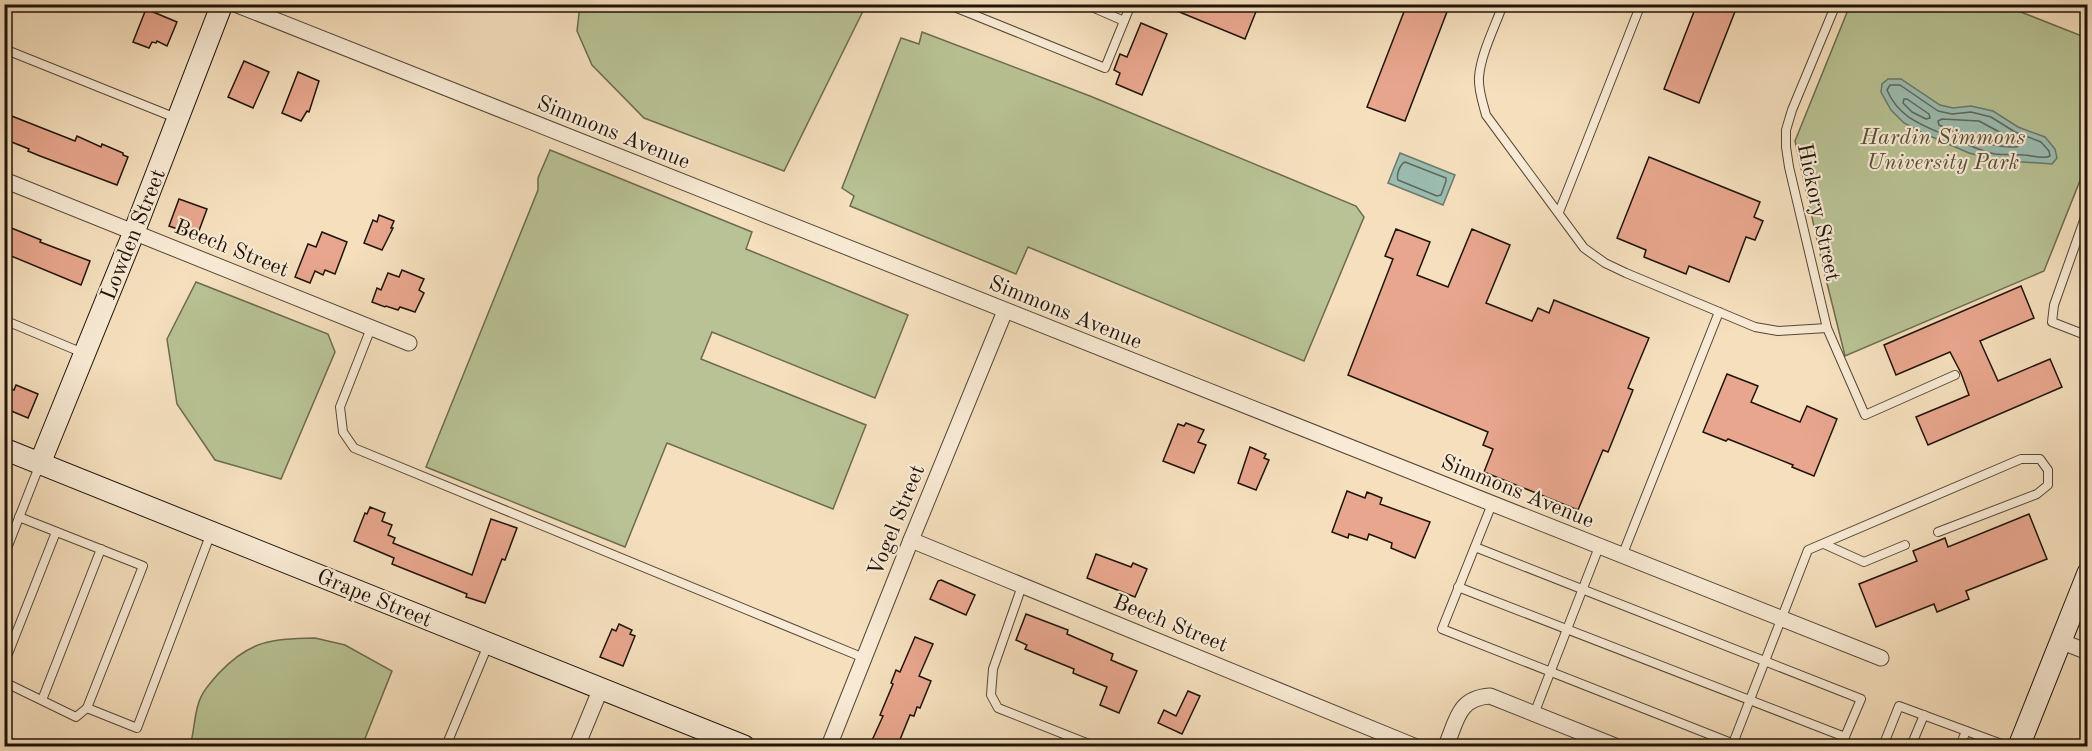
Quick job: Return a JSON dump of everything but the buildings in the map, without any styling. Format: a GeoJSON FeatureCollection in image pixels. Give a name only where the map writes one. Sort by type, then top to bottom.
{"type":"FeatureCollection","features":[{"type":"Feature","properties":{"kind":"street","name":"Lowden Street"},"geometry":{"type":"LineString","coordinates":[[40,463],[134,232],[222,4]]}},
{"type":"Feature","properties":{"kind":"street","name":"Simmons Avenue"},"geometry":{"type":"LineString","coordinates":[[235,4],[1881,658]]}},
{"type":"Feature","properties":{"kind":"street","name":"Beech Street"},"geometry":{"type":"LineString","coordinates":[[4,180],[409,343]]}},
{"type":"Feature","properties":{"kind":"street","name":"Vogel Street"},"geometry":{"type":"LineString","coordinates":[[829,747],[1005,311]]}},
{"type":"Feature","properties":{"kind":"street","name":"Grape Street"},"geometry":{"type":"LineString","coordinates":[[4,449],[744,747]]}},
{"type":"Feature","properties":{"kind":"street","name":"Beech Street"},"geometry":{"type":"LineString","coordinates":[[911,540],[1414,747]]}},
{"type":"Feature","properties":{"kind":"street"},"geometry":{"type":"LineString","coordinates":[[2019,747],[2088,573]]}},
{"type":"Feature","properties":{"kind":"street"},"geometry":{"type":"LineString","coordinates":[[2060,641],[2088,652]]}},
{"type":"Feature","properties":{"kind":"street"},"geometry":{"type":"LineString","coordinates":[[577,747],[601,688]]}},
{"type":"Feature","properties":{"kind":"street"},"geometry":{"type":"LineString","coordinates":[[1446,747],[1462,708],[1469,700],[1490,696],[1593,742],[1615,747]]}},
{"type":"Feature","properties":{"kind":"lane"},"geometry":{"type":"LineString","coordinates":[[947,4],[1105,68],[1129,9]]}},
{"type":"Feature","properties":{"kind":"lane"},"geometry":{"type":"LineString","coordinates":[[1085,4],[1124,21]]}},
{"type":"Feature","properties":{"kind":"lane"},"geometry":{"type":"LineString","coordinates":[[1503,4],[1481,65],[1480,97],[1486,115],[1584,248],[1605,263],[1755,327],[1778,331],[1827,328]]}},
{"type":"Feature","properties":{"kind":"lane"},"geometry":{"type":"LineString","coordinates":[[1559,212],[1641,4]]}},
{"type":"Feature","properties":{"kind":"lane","name":"Hickory Street"},"geometry":{"type":"LineString","coordinates":[[1836,4],[1786,130],[1789,167],[1827,328],[1864,415],[1955,375]]}},
{"type":"Feature","properties":{"kind":"lane"},"geometry":{"type":"LineString","coordinates":[[4,49],[178,119]]}},
{"type":"Feature","properties":{"kind":"lane"},"geometry":{"type":"LineString","coordinates":[[2088,209],[2054,305],[2052,322],[2088,336]]}},
{"type":"Feature","properties":{"kind":"lane"},"geometry":{"type":"LineString","coordinates":[[1622,556],[1719,312]]}},
{"type":"Feature","properties":{"kind":"lane"},"geometry":{"type":"LineString","coordinates":[[4,320],[85,354]]}},
{"type":"Feature","properties":{"kind":"lane"},"geometry":{"type":"LineString","coordinates":[[371,328],[340,407],[343,432],[354,448],[864,658]]}},
{"type":"Feature","properties":{"kind":"lane"},"geometry":{"type":"LineString","coordinates":[[1492,504],[1442,629],[1734,746],[1808,550],[2021,459],[2040,459],[2048,470],[2048,485],[2037,494],[1938,532]]}},
{"type":"Feature","properties":{"kind":"lane"},"geometry":{"type":"LineString","coordinates":[[4,556],[40,463]]}},
{"type":"Feature","properties":{"kind":"lane"},"geometry":{"type":"LineString","coordinates":[[4,682],[76,717],[87,708],[143,566],[19,517]]}},
{"type":"Feature","properties":{"kind":"lane"},"geometry":{"type":"LineString","coordinates":[[4,664],[56,532]]}},
{"type":"Feature","properties":{"kind":"lane"},"geometry":{"type":"LineString","coordinates":[[87,708],[137,728],[211,532]]}},
{"type":"Feature","properties":{"kind":"lane"},"geometry":{"type":"LineString","coordinates":[[1824,543],[1864,562],[1905,545]]}},
{"type":"Feature","properties":{"kind":"lane"},"geometry":{"type":"LineString","coordinates":[[1475,547],[1861,699],[1841,747]]}},
{"type":"Feature","properties":{"kind":"lane"},"geometry":{"type":"LineString","coordinates":[[1534,714],[1599,547]]}},
{"type":"Feature","properties":{"kind":"lane"},"geometry":{"type":"LineString","coordinates":[[42,700],[101,549]]}},
{"type":"Feature","properties":{"kind":"lane"},"geometry":{"type":"LineString","coordinates":[[1022,586],[993,669],[991,695],[998,708],[1094,747]]}},
{"type":"Feature","properties":{"kind":"lane"},"geometry":{"type":"LineString","coordinates":[[1458,587],[1845,737]]}},
{"type":"Feature","properties":{"kind":"lane"},"geometry":{"type":"LineString","coordinates":[[446,747],[489,643]]}},
{"type":"Feature","properties":{"kind":"lane"},"geometry":{"type":"LineString","coordinates":[[1883,747],[1899,706],[2007,747]]}},
{"type":"Feature","properties":{"kind":"lane"},"geometry":{"type":"LineString","coordinates":[[1911,747],[1924,715]]}},
{"type":"Feature","properties":{"kind":"lane"},"geometry":{"type":"LineString","coordinates":[[1960,747],[1966,731]]}},
{"type":"Feature","properties":{"kind":"lane"},"geometry":{"type":"LineString","coordinates":[[2082,747],[2088,733]]}},
{"type":"Feature","properties":{"kind":"green space"},"geometry":{"type":"Polygon","coordinates":[[[580,4],[866,5],[784,171],[644,118],[592,65],[577,31],[580,4]]]}},
{"type":"Feature","properties":{"kind":"green space","name":"Hardin Simmons University Park"},"geometry":{"type":"Polygon","coordinates":[[[1850,5],[2003,5],[2087,38],[2087,163],[2044,271],[1845,356],[1795,141],[1850,5]]]}},
{"type":"Feature","properties":{"kind":"green space"},"geometry":{"type":"Polygon","coordinates":[[[922,32],[1090,96],[1356,206],[1364,217],[1304,361],[1028,247],[1016,274],[850,206],[854,196],[842,188],[901,38],[919,44],[922,32]]]}},
{"type":"Feature","properties":{"kind":"green space"},"geometry":{"type":"Polygon","coordinates":[[[550,150],[752,232],[746,249],[908,315],[875,398],[712,332],[701,359],[866,425],[833,509],[667,443],[625,547],[426,467],[538,190],[538,178],[550,150]]]}},
{"type":"Feature","properties":{"kind":"green space"},"geometry":{"type":"Polygon","coordinates":[[[196,282],[328,334],[335,352],[281,479],[215,460],[177,404],[167,339],[196,282]]]}},
{"type":"Feature","properties":{"kind":"green space"},"geometry":{"type":"Polygon","coordinates":[[[315,638],[345,645],[392,671],[362,746],[190,746],[201,696],[218,674],[240,654],[273,641],[315,638]]]}},
{"type":"Feature","properties":{"kind":"water"},"geometry":{"type":"Polygon","coordinates":[[[1888,79],[1901,79],[1940,105],[1953,108],[1971,106],[1993,111],[2018,127],[2045,137],[2055,149],[2057,158],[2052,164],[1995,160],[1969,153],[1923,133],[1904,123],[1891,110],[1881,92],[1882,84],[1888,79]]]}},
{"type":"Feature","properties":{"kind":"water"},"geometry":{"type":"Polygon","coordinates":[[[1400,153],[1455,175],[1443,205],[1388,183],[1400,153]]]}}]}
